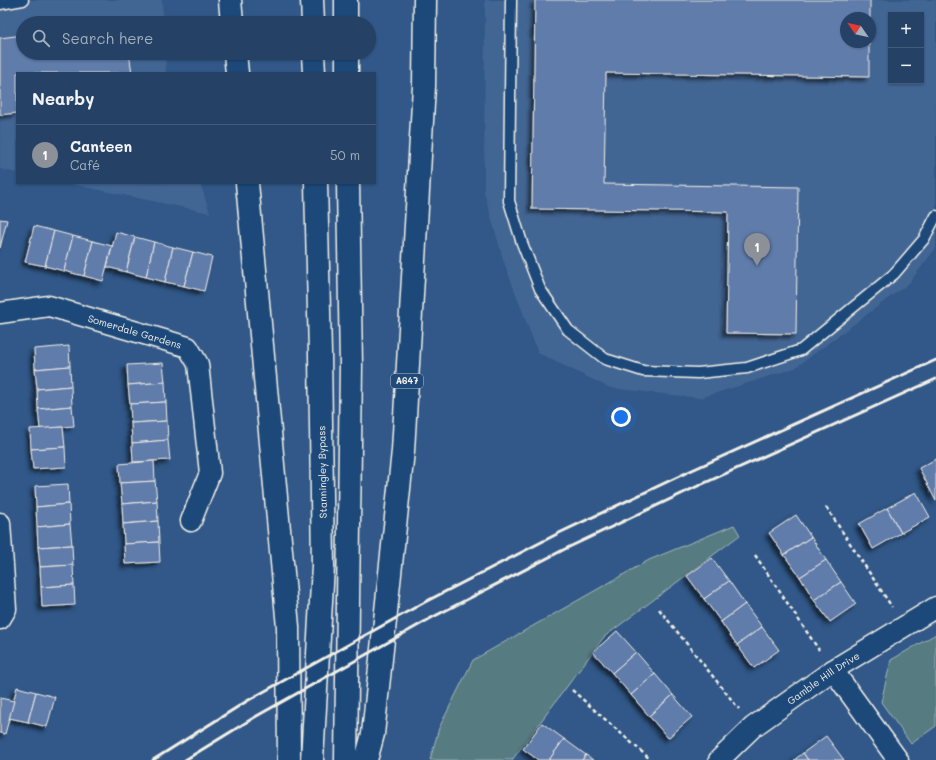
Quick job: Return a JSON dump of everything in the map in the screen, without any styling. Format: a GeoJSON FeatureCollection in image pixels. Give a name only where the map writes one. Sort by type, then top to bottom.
{"type":"FeatureCollection","features":[{"type":"Feature","properties":{"kind":"main road"},"geometry":{"type":"LineString","coordinates":[[230,0],[231,16]]}},
{"type":"Feature","properties":{"kind":"main road"},"geometry":{"type":"LineString","coordinates":[[312,0],[313,16]]}},
{"type":"Feature","properties":{"kind":"main road"},"geometry":{"type":"LineString","coordinates":[[346,0],[346,16]]}},
{"type":"Feature","properties":{"kind":"main road","name":"A647"},"geometry":{"type":"LineString","coordinates":[[366,760],[373,734],[403,451],[424,86],[426,0]]}},
{"type":"Feature","properties":{"kind":"main road"},"geometry":{"type":"LineString","coordinates":[[235,60],[236,72]]}},
{"type":"Feature","properties":{"kind":"main road"},"geometry":{"type":"LineString","coordinates":[[313,60],[314,72]]}},
{"type":"Feature","properties":{"kind":"main road"},"geometry":{"type":"LineString","coordinates":[[347,60],[347,72]]}},
{"type":"Feature","properties":{"kind":"main road"},"geometry":{"type":"LineString","coordinates":[[247,184],[288,627],[289,760]]}},
{"type":"Feature","properties":{"kind":"main road","name":"Stanningley Bypass"},"geometry":{"type":"LineString","coordinates":[[312,760],[323,566],[316,184]]}},
{"type":"Feature","properties":{"kind":"main road"},"geometry":{"type":"LineString","coordinates":[[346,760],[351,366],[348,184]]}},
{"type":"Feature","properties":{"kind":"street","name":"Somerdale Gardens"},"geometry":{"type":"LineString","coordinates":[[0,313],[49,306],[188,347],[198,364],[210,473],[191,520]]}},
{"type":"Feature","properties":{"kind":"street"},"geometry":{"type":"LineString","coordinates":[[0,523],[6,609],[0,619]]}},
{"type":"Feature","properties":{"kind":"street","name":"Gamble Hill Drive"},"geometry":{"type":"LineString","coordinates":[[719,760],[753,727],[833,670],[936,607]]}},
{"type":"Feature","properties":{"kind":"street"},"geometry":{"type":"LineString","coordinates":[[833,670],[898,760]]}},
{"type":"Feature","properties":{"kind":"lane"},"geometry":{"type":"LineString","coordinates":[[0,4],[23,0]]}},
{"type":"Feature","properties":{"kind":"lane"},"geometry":{"type":"LineString","coordinates":[[511,0],[510,202],[522,243],[540,289],[568,330],[605,360],[643,371],[698,373],[747,368],[801,350],[894,274],[924,239],[936,216]]}},
{"type":"Feature","properties":{"kind":"path"},"geometry":{"type":"LineString","coordinates":[[826,507],[904,626]]}},
{"type":"Feature","properties":{"kind":"path"},"geometry":{"type":"LineString","coordinates":[[755,555],[833,670]]}},
{"type":"Feature","properties":{"kind":"path"},"geometry":{"type":"LineString","coordinates":[[659,609],[753,727]]}},
{"type":"Feature","properties":{"kind":"path"},"geometry":{"type":"LineString","coordinates":[[572,690],[651,760]]}},
{"type":"Feature","properties":{"kind":"shaded area"},"geometry":{"type":"Polygon","coordinates":[[[0,0],[162,0],[163,16],[16,16],[16,60],[165,60],[166,72],[16,72],[16,173],[0,169],[0,0]]]}},
{"type":"Feature","properties":{"kind":"shaded area"},"geometry":{"type":"Polygon","coordinates":[[[485,0],[936,0],[936,248],[909,283],[795,368],[700,398],[610,388],[538,353],[504,262],[484,192],[485,0]]]}},
{"type":"Feature","properties":{"kind":"shaded area"},"geometry":{"type":"Polygon","coordinates":[[[71,184],[200,184],[210,213],[71,184]]]}},
{"type":"Feature","properties":{"kind":"green space"},"geometry":{"type":"Polygon","coordinates":[[[734,525],[740,535],[604,637],[512,760],[430,760],[439,728],[473,660],[649,560],[734,525]]]}},
{"type":"Feature","properties":{"kind":"green space"},"geometry":{"type":"Polygon","coordinates":[[[936,634],[936,726],[911,744],[881,702],[891,660],[936,634]]]}},
{"type":"Feature","properties":{"kind":"building"},"geometry":{"type":"Polygon","coordinates":[[[535,0],[870,0],[870,12],[840,12],[840,48],[869,48],[869,77],[606,73],[604,184],[798,187],[796,334],[726,333],[728,212],[532,209],[535,0]]]}},
{"type":"Feature","properties":{"kind":"building"},"geometry":{"type":"Polygon","coordinates":[[[16,36],[16,60],[130,60],[132,72],[16,72],[16,113],[0,115],[0,38],[16,36]]]}},
{"type":"Feature","properties":{"kind":"building"},"geometry":{"type":"Polygon","coordinates":[[[0,219],[7,220],[0,248],[0,219]]]}},
{"type":"Feature","properties":{"kind":"building"},"geometry":{"type":"Polygon","coordinates":[[[34,226],[54,231],[45,266],[25,262],[34,226]]]}},
{"type":"Feature","properties":{"kind":"building"},"geometry":{"type":"Polygon","coordinates":[[[54,231],[73,236],[64,271],[45,266],[54,231]]]}},
{"type":"Feature","properties":{"kind":"building"},"geometry":{"type":"Polygon","coordinates":[[[116,232],[135,237],[126,272],[107,267],[116,232]]]}},
{"type":"Feature","properties":{"kind":"building"},"geometry":{"type":"Polygon","coordinates":[[[73,236],[93,241],[84,276],[64,271],[73,236]]]}},
{"type":"Feature","properties":{"kind":"building"},"geometry":{"type":"Polygon","coordinates":[[[135,237],[154,242],[146,277],[126,272],[135,237]]]}},
{"type":"Feature","properties":{"kind":"building"},"geometry":{"type":"Polygon","coordinates":[[[93,241],[112,246],[103,281],[84,276],[93,241]]]}},
{"type":"Feature","properties":{"kind":"building"},"geometry":{"type":"Polygon","coordinates":[[[154,242],[173,247],[165,282],[146,277],[154,242]]]}},
{"type":"Feature","properties":{"kind":"building"},"geometry":{"type":"Polygon","coordinates":[[[173,247],[193,252],[184,286],[165,282],[173,247]]]}},
{"type":"Feature","properties":{"kind":"building"},"geometry":{"type":"Polygon","coordinates":[[[193,252],[212,257],[204,291],[184,286],[193,252]]]}},
{"type":"Feature","properties":{"kind":"building"},"geometry":{"type":"Polygon","coordinates":[[[69,346],[70,366],[35,369],[34,349],[69,346]]]}},
{"type":"Feature","properties":{"kind":"building"},"geometry":{"type":"Polygon","coordinates":[[[163,363],[165,382],[128,385],[127,365],[163,363]]]}},
{"type":"Feature","properties":{"kind":"building"},"geometry":{"type":"Polygon","coordinates":[[[70,366],[71,386],[37,389],[35,369],[70,366]]]}},
{"type":"Feature","properties":{"kind":"building"},"geometry":{"type":"Polygon","coordinates":[[[165,382],[166,402],[130,404],[128,385],[165,382]]]}},
{"type":"Feature","properties":{"kind":"building"},"geometry":{"type":"Polygon","coordinates":[[[71,386],[72,406],[38,409],[37,389],[71,386]]]}},
{"type":"Feature","properties":{"kind":"building"},"geometry":{"type":"Polygon","coordinates":[[[166,402],[167,421],[131,423],[130,404],[166,402]]]}},
{"type":"Feature","properties":{"kind":"building"},"geometry":{"type":"Polygon","coordinates":[[[72,406],[74,426],[40,429],[38,409],[72,406]]]}},
{"type":"Feature","properties":{"kind":"building"},"geometry":{"type":"Polygon","coordinates":[[[167,421],[168,440],[132,443],[131,423],[167,421]]]}},
{"type":"Feature","properties":{"kind":"building"},"geometry":{"type":"Polygon","coordinates":[[[63,427],[65,447],[31,449],[30,429],[63,427]]]}},
{"type":"Feature","properties":{"kind":"building"},"geometry":{"type":"Polygon","coordinates":[[[168,440],[170,460],[133,462],[132,443],[168,440]]]}},
{"type":"Feature","properties":{"kind":"building"},"geometry":{"type":"Polygon","coordinates":[[[65,447],[66,467],[33,469],[31,449],[65,447]]]}},
{"type":"Feature","properties":{"kind":"building"},"geometry":{"type":"Polygon","coordinates":[[[936,459],[936,501],[919,468],[936,459]]]}},
{"type":"Feature","properties":{"kind":"building"},"geometry":{"type":"Polygon","coordinates":[[[154,461],[155,481],[120,483],[119,464],[154,461]]]}},
{"type":"Feature","properties":{"kind":"building"},"geometry":{"type":"Polygon","coordinates":[[[155,481],[157,501],[122,504],[120,483],[155,481]]]}},
{"type":"Feature","properties":{"kind":"building"},"geometry":{"type":"Polygon","coordinates":[[[68,484],[69,504],[36,507],[35,486],[68,484]]]}},
{"type":"Feature","properties":{"kind":"building"},"geometry":{"type":"Polygon","coordinates":[[[916,492],[930,517],[901,533],[887,508],[916,492]]]}},
{"type":"Feature","properties":{"kind":"building"},"geometry":{"type":"Polygon","coordinates":[[[157,501],[158,521],[123,524],[122,504],[157,501]]]}},
{"type":"Feature","properties":{"kind":"building"},"geometry":{"type":"Polygon","coordinates":[[[69,504],[70,524],[37,527],[36,507],[69,504]]]}},
{"type":"Feature","properties":{"kind":"building"},"geometry":{"type":"Polygon","coordinates":[[[887,508],[901,533],[873,549],[859,524],[887,508]]]}},
{"type":"Feature","properties":{"kind":"building"},"geometry":{"type":"Polygon","coordinates":[[[796,515],[811,537],[784,555],[769,533],[796,515]]]}},
{"type":"Feature","properties":{"kind":"building"},"geometry":{"type":"Polygon","coordinates":[[[158,521],[159,542],[124,544],[123,524],[158,521]]]}},
{"type":"Feature","properties":{"kind":"building"},"geometry":{"type":"Polygon","coordinates":[[[70,524],[72,545],[38,547],[37,527],[70,524]]]}},
{"type":"Feature","properties":{"kind":"building"},"geometry":{"type":"Polygon","coordinates":[[[811,537],[826,560],[800,577],[784,555],[811,537]]]}},
{"type":"Feature","properties":{"kind":"building"},"geometry":{"type":"Polygon","coordinates":[[[159,542],[160,562],[125,564],[124,544],[159,542]]]}},
{"type":"Feature","properties":{"kind":"building"},"geometry":{"type":"Polygon","coordinates":[[[72,545],[73,565],[40,567],[38,547],[72,545]]]}},
{"type":"Feature","properties":{"kind":"building"},"geometry":{"type":"Polygon","coordinates":[[[712,558],[729,581],[704,599],[687,576],[712,558]]]}},
{"type":"Feature","properties":{"kind":"building"},"geometry":{"type":"Polygon","coordinates":[[[826,560],[841,582],[814,600],[800,577],[826,560]]]}},
{"type":"Feature","properties":{"kind":"building"},"geometry":{"type":"Polygon","coordinates":[[[73,565],[74,585],[41,587],[40,567],[73,565]]]}},
{"type":"Feature","properties":{"kind":"building"},"geometry":{"type":"Polygon","coordinates":[[[729,581],[745,604],[721,622],[704,599],[729,581]]]}},
{"type":"Feature","properties":{"kind":"building"},"geometry":{"type":"Polygon","coordinates":[[[841,582],[856,604],[830,622],[814,600],[841,582]]]}},
{"type":"Feature","properties":{"kind":"building"},"geometry":{"type":"Polygon","coordinates":[[[74,585],[75,605],[42,607],[41,587],[74,585]]]}},
{"type":"Feature","properties":{"kind":"building"},"geometry":{"type":"Polygon","coordinates":[[[745,604],[762,627],[737,645],[721,622],[745,604]]]}},
{"type":"Feature","properties":{"kind":"building"},"geometry":{"type":"Polygon","coordinates":[[[762,627],[779,650],[754,668],[737,645],[762,627]]]}},
{"type":"Feature","properties":{"kind":"building"},"geometry":{"type":"Polygon","coordinates":[[[617,631],[636,652],[612,673],[593,652],[617,631]]]}},
{"type":"Feature","properties":{"kind":"building"},"geometry":{"type":"Polygon","coordinates":[[[636,652],[655,674],[631,695],[612,673],[636,652]]]}},
{"type":"Feature","properties":{"kind":"building"},"geometry":{"type":"Polygon","coordinates":[[[655,674],[673,695],[649,716],[631,695],[655,674]]]}},
{"type":"Feature","properties":{"kind":"building"},"geometry":{"type":"Polygon","coordinates":[[[17,687],[36,692],[28,722],[9,718],[17,687]]]}},
{"type":"Feature","properties":{"kind":"building"},"geometry":{"type":"Polygon","coordinates":[[[36,692],[55,697],[47,727],[28,722],[36,692]]]}},
{"type":"Feature","properties":{"kind":"building"},"geometry":{"type":"Polygon","coordinates":[[[673,695],[692,717],[668,738],[649,716],[673,695]]]}},
{"type":"Feature","properties":{"kind":"building"},"geometry":{"type":"Polygon","coordinates":[[[0,698],[14,701],[5,734],[0,733],[0,698]]]}},
{"type":"Feature","properties":{"kind":"building"},"geometry":{"type":"Polygon","coordinates":[[[542,723],[564,739],[549,760],[538,760],[523,749],[542,723]]]}},
{"type":"Feature","properties":{"kind":"building"},"geometry":{"type":"Polygon","coordinates":[[[826,736],[844,760],[808,760],[803,753],[826,736]]]}},
{"type":"Feature","properties":{"kind":"building"},"geometry":{"type":"Polygon","coordinates":[[[564,739],[586,755],[582,760],[549,760],[564,739]]]}},
{"type":"Feature","properties":{"kind":"building"},"geometry":{"type":"Polygon","coordinates":[[[803,753],[808,760],[794,760],[803,753]]]}},
{"type":"Feature","properties":{"kind":"building"},"geometry":{"type":"Polygon","coordinates":[[[586,755],[593,760],[582,760],[586,755]]]}},
{"type":"Feature","properties":{"kind":"railway"},"geometry":{"type":"LineString","coordinates":[[153,760],[247,701],[425,602],[557,534],[690,471],[936,360]]}},
{"type":"Feature","properties":{"kind":"railway"},"geometry":{"type":"LineString","coordinates":[[185,760],[255,717],[433,617],[565,549],[698,486],[936,379]]}},
{"type":"Feature","properties":{"kind":"place","name":"Canteen"},"geometry":{"type":"Point","coordinates":[757,266]}}]}
